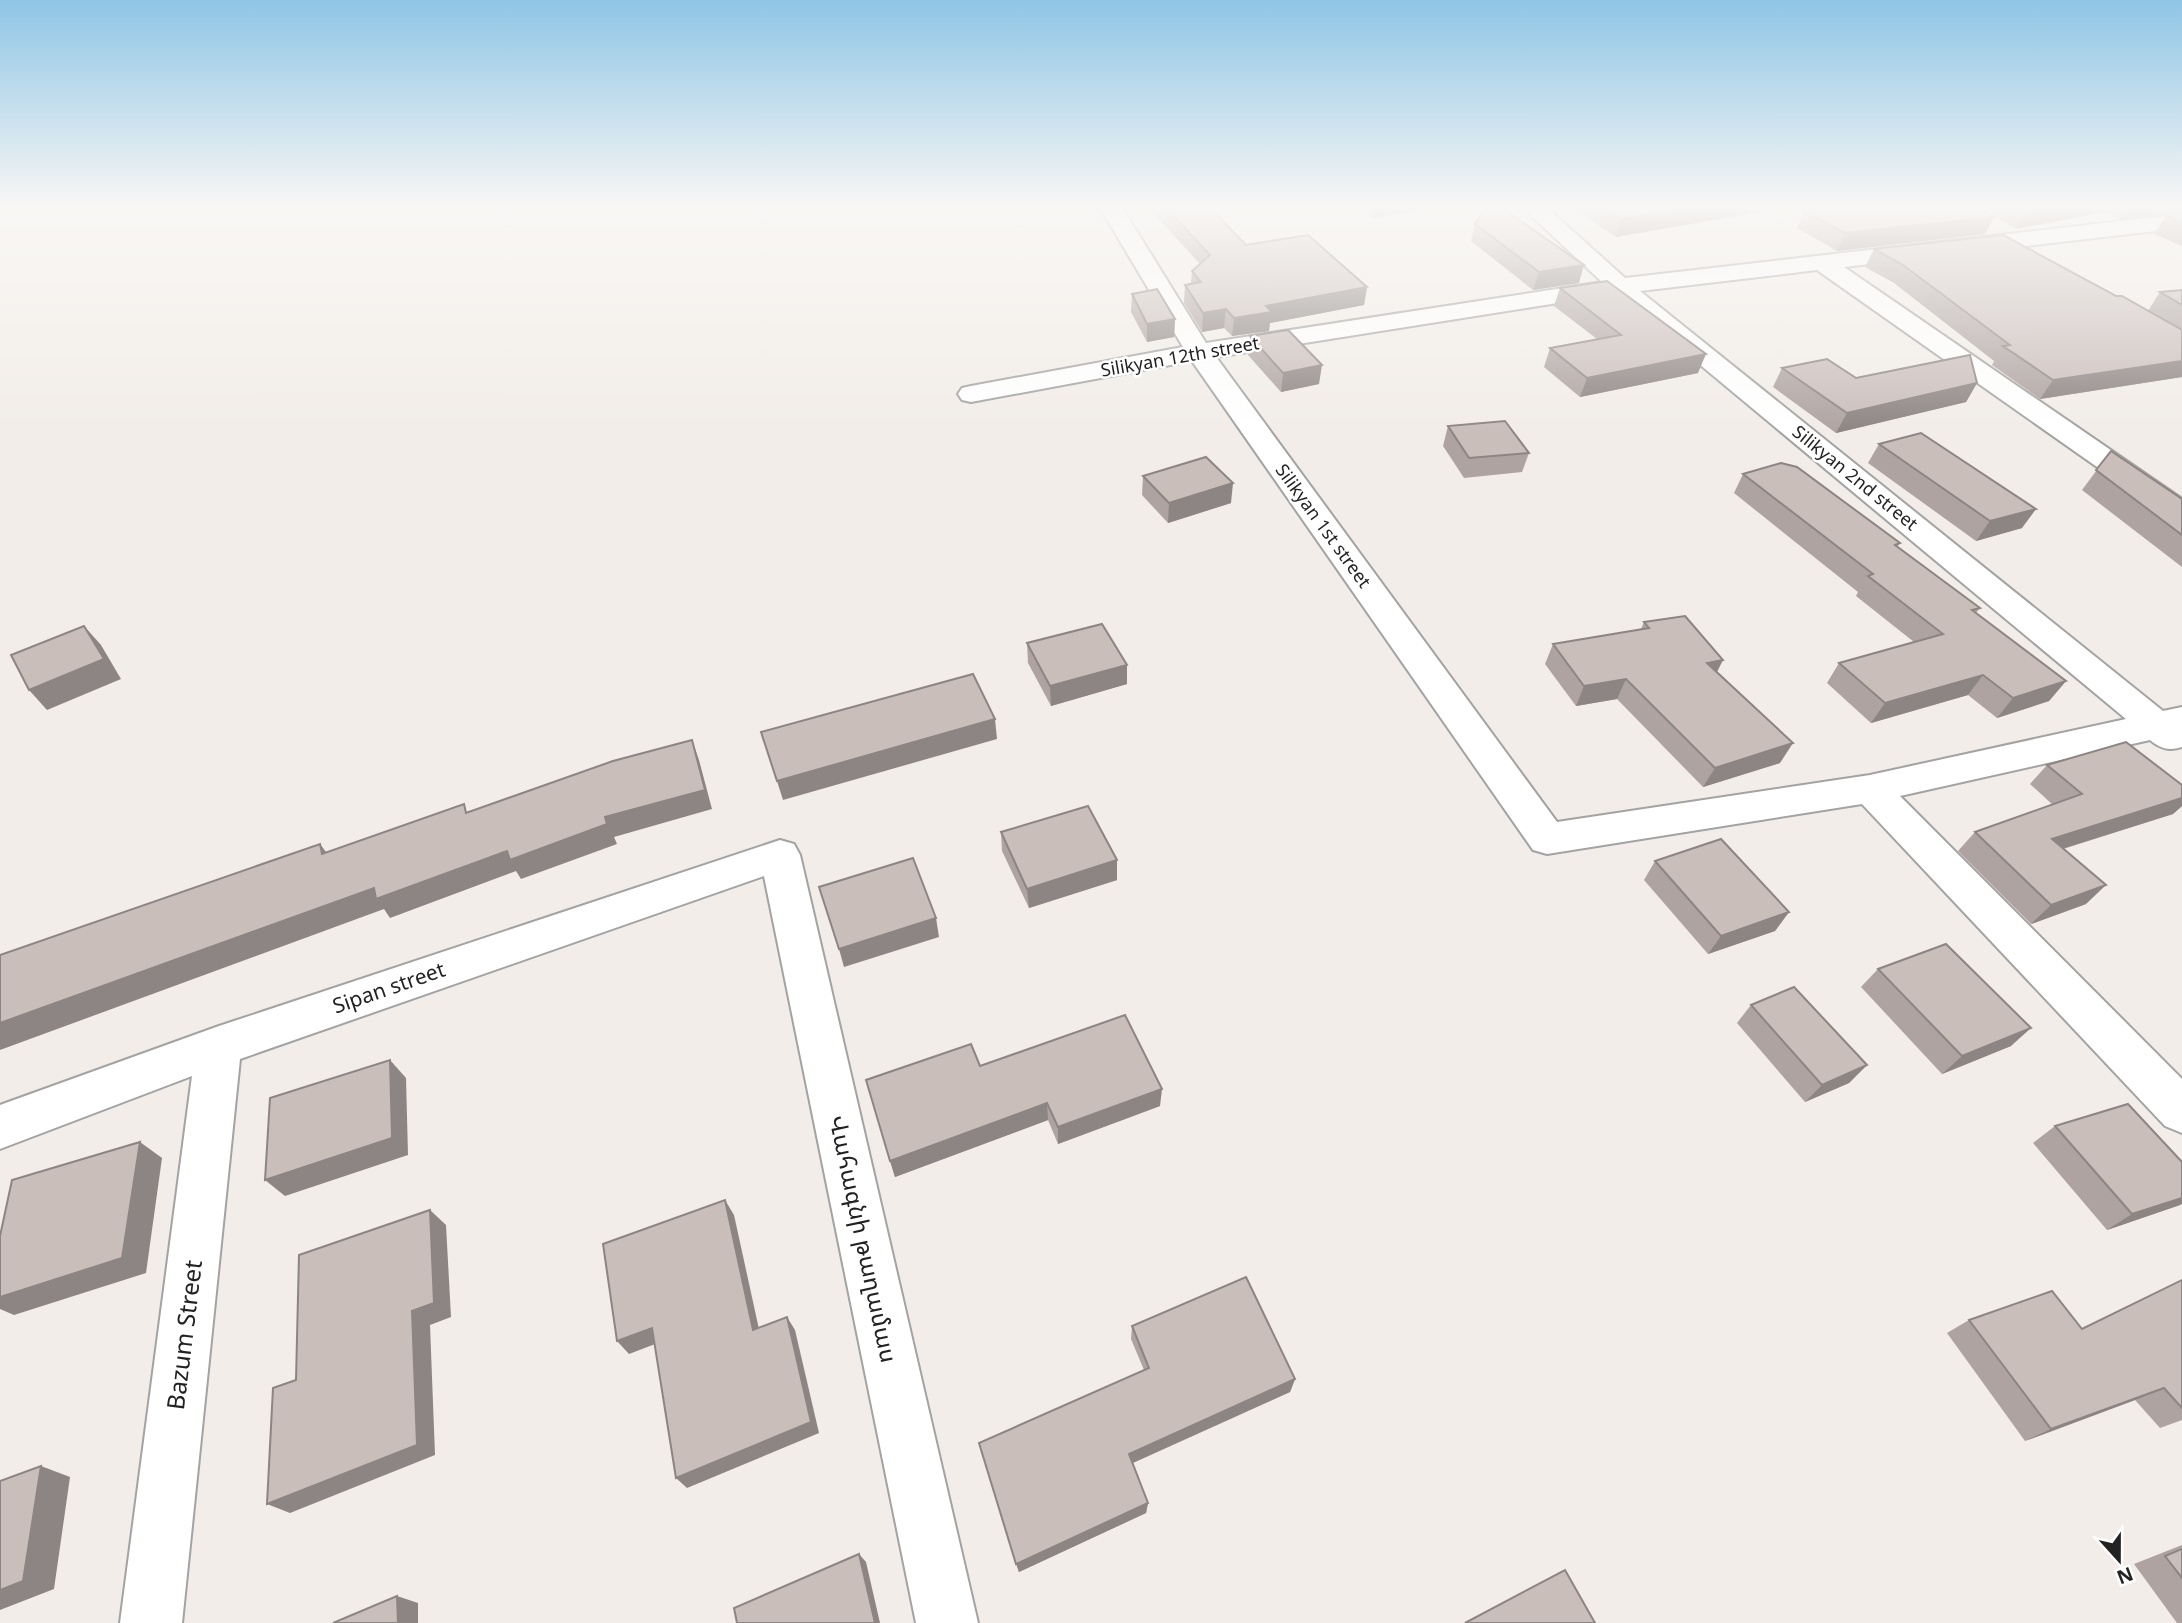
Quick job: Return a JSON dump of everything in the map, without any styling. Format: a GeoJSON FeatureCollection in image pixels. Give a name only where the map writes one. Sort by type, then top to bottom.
{"type":"FeatureCollection","features":[{"type":"Feature","properties":{"kind":"street","name":"Silikyan 1st street"},"geometry":{"type":"LineString","coordinates":[[1156,282],[1199,352],[1547,839],[1870,789]]}},
{"type":"Feature","properties":{"kind":"street","name":"Silikyan 2nd street"},"geometry":{"type":"LineString","coordinates":[[1615,282],[2174,731]]}},
{"type":"Feature","properties":{"kind":"street","name":"Silikyan 12th street"},"geometry":{"type":"LineString","coordinates":[[971,394],[1199,352],[1656,282]]}},
{"type":"Feature","properties":{"kind":"street"},"geometry":{"type":"LineString","coordinates":[[1849,282],[2182,513]]}},
{"type":"Feature","properties":{"kind":"street"},"geometry":{"type":"LineString","coordinates":[[1870,789],[2174,731]]}},
{"type":"Feature","properties":{"kind":"street"},"geometry":{"type":"LineString","coordinates":[[1870,789],[2182,1111]]}},
{"type":"Feature","properties":{"kind":"street","name":"Sipan street"},"geometry":{"type":"LineString","coordinates":[[0,1127],[219,1046],[780,855]]}},
{"type":"Feature","properties":{"kind":"street","name":"Վահագնի թաղամաս"},"geometry":{"type":"LineString","coordinates":[[780,855],[947,1623]]}},
{"type":"Feature","properties":{"kind":"street","name":"Bazum Street"},"geometry":{"type":"LineString","coordinates":[[151,1623],[219,1046]]}},
{"type":"Feature","properties":{"kind":"building"},"geometry":{"type":"Polygon","coordinates":[[[1201,282],[1361,282],[1367,287],[1266,306],[1272,312],[1234,318],[1226,309],[1203,313],[1185,285],[1201,282]]]}},
{"type":"Feature","properties":{"kind":"building"},"geometry":{"type":"Polygon","coordinates":[[[1608,282],[1706,354],[1587,378],[1550,348],[1621,335],[1560,288],[1608,282]]]}},
{"type":"Feature","properties":{"kind":"building"},"geometry":{"type":"Polygon","coordinates":[[[1925,282],[2090,282],[2116,296],[2122,296],[2182,330],[2182,361],[2053,380],[2003,346],[2010,345],[1925,282]]]}},
{"type":"Feature","properties":{"kind":"building"},"geometry":{"type":"Polygon","coordinates":[[[1157,289],[1175,319],[1147,324],[1132,294],[1157,289]]]}},
{"type":"Feature","properties":{"kind":"building"},"geometry":{"type":"Polygon","coordinates":[[[2182,290],[2182,305],[2160,292],[2182,290]]]}},
{"type":"Feature","properties":{"kind":"building"},"geometry":{"type":"Polygon","coordinates":[[[1288,330],[1322,365],[1283,373],[1250,336],[1288,330]]]}},
{"type":"Feature","properties":{"kind":"building"},"geometry":{"type":"Polygon","coordinates":[[[1970,355],[1977,383],[1847,413],[1782,368],[1827,359],[1856,378],[1970,355]]]}},
{"type":"Feature","properties":{"kind":"building"},"geometry":{"type":"Polygon","coordinates":[[[1505,421],[1529,453],[1469,458],[1448,426],[1505,421]]]}},
{"type":"Feature","properties":{"kind":"building"},"geometry":{"type":"Polygon","coordinates":[[[1921,433],[2036,509],[1990,521],[1879,444],[1921,433]]]}},
{"type":"Feature","properties":{"kind":"building"},"geometry":{"type":"Polygon","coordinates":[[[2111,451],[2182,499],[2182,535],[2096,470],[2111,451]]]}},
{"type":"Feature","properties":{"kind":"building"},"geometry":{"type":"Polygon","coordinates":[[[1206,457],[1233,483],[1169,503],[1143,476],[1206,457]]]}},
{"type":"Feature","properties":{"kind":"building"},"geometry":{"type":"Polygon","coordinates":[[[1781,463],[1797,467],[1900,543],[1895,545],[1980,608],[1972,610],[2066,681],[2013,698],[1983,675],[1885,703],[1839,663],[1943,634],[1868,576],[1873,574],[1743,474],[1781,463]]]}},
{"type":"Feature","properties":{"kind":"building"},"geometry":{"type":"Polygon","coordinates":[[[1685,616],[1723,660],[1707,663],[1793,743],[1715,768],[1626,679],[1584,686],[1553,644],[1649,628],[1644,622],[1685,616]]]}},
{"type":"Feature","properties":{"kind":"building"},"geometry":{"type":"Polygon","coordinates":[[[1102,624],[1127,665],[1050,686],[1027,643],[1102,624]]]}},
{"type":"Feature","properties":{"kind":"building"},"geometry":{"type":"Polygon","coordinates":[[[84,626],[104,659],[29,690],[11,655],[84,626]]]}},
{"type":"Feature","properties":{"kind":"building"},"geometry":{"type":"Polygon","coordinates":[[[973,674],[995,719],[777,781],[761,732],[973,674]]]}},
{"type":"Feature","properties":{"kind":"building"},"geometry":{"type":"Polygon","coordinates":[[[692,740],[705,790],[605,817],[607,824],[510,860],[507,851],[376,899],[374,888],[0,1023],[0,955],[320,844],[322,854],[464,804],[466,813],[613,761],[692,740]]]}},
{"type":"Feature","properties":{"kind":"building"},"geometry":{"type":"Polygon","coordinates":[[[2126,742],[2182,785],[2182,798],[2052,839],[2106,885],[2051,905],[1975,832],[2082,794],[2047,765],[2126,742]]]}},
{"type":"Feature","properties":{"kind":"building"},"geometry":{"type":"Polygon","coordinates":[[[1088,806],[1117,860],[1027,889],[1001,832],[1088,806]]]}},
{"type":"Feature","properties":{"kind":"building"},"geometry":{"type":"Polygon","coordinates":[[[1721,839],[1789,912],[1721,936],[1655,861],[1721,839]]]}},
{"type":"Feature","properties":{"kind":"building"},"geometry":{"type":"Polygon","coordinates":[[[913,858],[936,918],[839,949],[819,887],[913,858]]]}},
{"type":"Feature","properties":{"kind":"building"},"geometry":{"type":"Polygon","coordinates":[[[1946,944],[2031,1028],[1962,1056],[1878,969],[1946,944]]]}},
{"type":"Feature","properties":{"kind":"building"},"geometry":{"type":"Polygon","coordinates":[[[1794,987],[1867,1065],[1822,1085],[1751,1005],[1794,987]]]}},
{"type":"Feature","properties":{"kind":"building"},"geometry":{"type":"Polygon","coordinates":[[[1125,1015],[1162,1089],[1058,1127],[1047,1103],[890,1161],[866,1080],[971,1044],[980,1066],[1125,1015]]]}},
{"type":"Feature","properties":{"kind":"building"},"geometry":{"type":"Polygon","coordinates":[[[390,1060],[392,1138],[265,1180],[270,1098],[390,1060]]]}},
{"type":"Feature","properties":{"kind":"building"},"geometry":{"type":"Polygon","coordinates":[[[2128,1104],[2182,1162],[2182,1198],[2132,1214],[2055,1126],[2128,1104]]]}},
{"type":"Feature","properties":{"kind":"building"},"geometry":{"type":"Polygon","coordinates":[[[140,1142],[122,1258],[0,1297],[0,1236],[12,1180],[140,1142]]]}},
{"type":"Feature","properties":{"kind":"building"},"geometry":{"type":"Polygon","coordinates":[[[725,1200],[753,1330],[787,1317],[811,1422],[676,1478],[652,1328],[617,1341],[603,1244],[725,1200]]]}},
{"type":"Feature","properties":{"kind":"building"},"geometry":{"type":"Polygon","coordinates":[[[430,1210],[434,1303],[412,1311],[417,1445],[267,1504],[273,1388],[296,1380],[299,1255],[430,1210]]]}},
{"type":"Feature","properties":{"kind":"building"},"geometry":{"type":"Polygon","coordinates":[[[1246,1277],[1295,1379],[1129,1454],[1148,1503],[1016,1564],[979,1443],[1149,1368],[1132,1326],[1246,1277]]]}},
{"type":"Feature","properties":{"kind":"building"},"geometry":{"type":"Polygon","coordinates":[[[2182,1280],[2182,1408],[2164,1388],[2051,1429],[1969,1320],[2052,1291],[2082,1329],[2182,1280]]]}},
{"type":"Feature","properties":{"kind":"building"},"geometry":{"type":"Polygon","coordinates":[[[41,1466],[23,1581],[0,1590],[0,1481],[41,1466]]]}},
{"type":"Feature","properties":{"kind":"building"},"geometry":{"type":"Polygon","coordinates":[[[2182,1549],[2182,1578],[2165,1556],[2182,1549]]]}},
{"type":"Feature","properties":{"kind":"building"},"geometry":{"type":"Polygon","coordinates":[[[859,1554],[875,1623],[737,1623],[734,1608],[859,1554]]]}},
{"type":"Feature","properties":{"kind":"building"},"geometry":{"type":"Polygon","coordinates":[[[1565,1570],[1595,1623],[1465,1623],[1565,1570]]]}},
{"type":"Feature","properties":{"kind":"building"},"geometry":{"type":"Polygon","coordinates":[[[397,1596],[398,1623],[333,1623],[397,1596]]]}}]}
